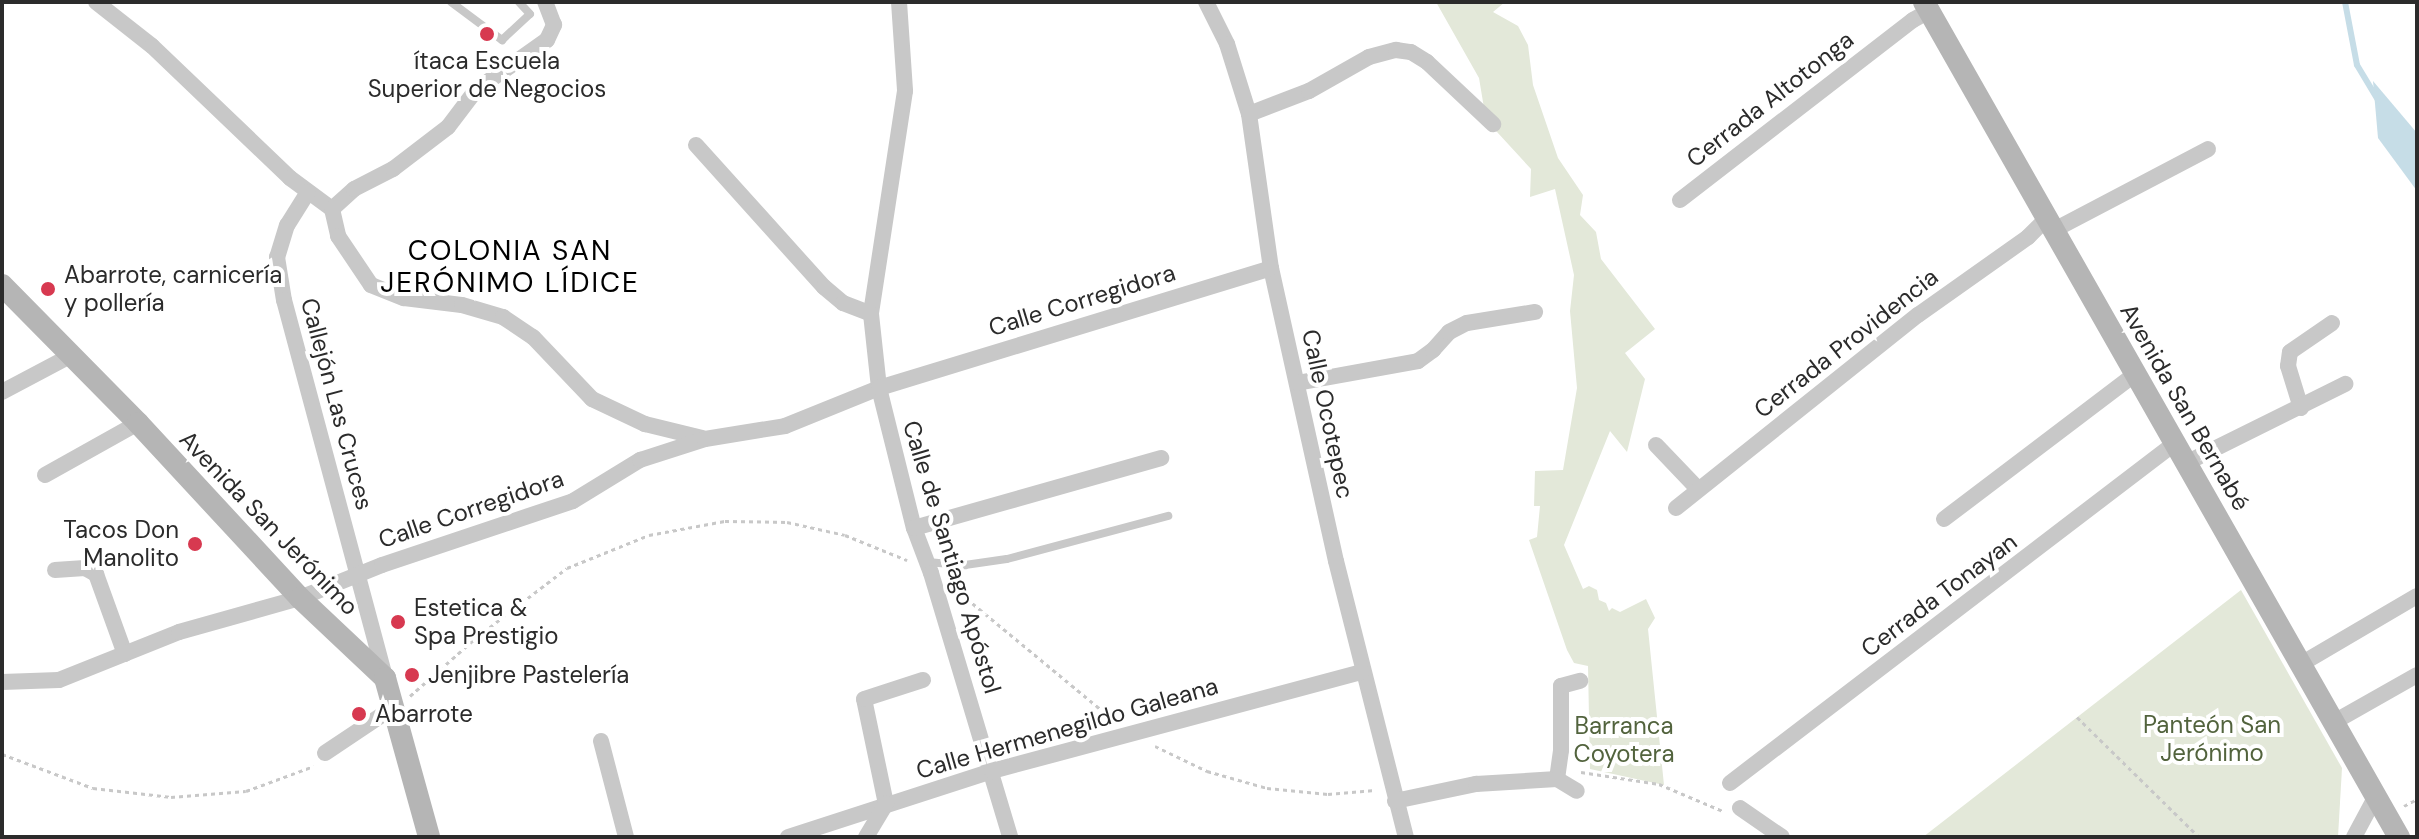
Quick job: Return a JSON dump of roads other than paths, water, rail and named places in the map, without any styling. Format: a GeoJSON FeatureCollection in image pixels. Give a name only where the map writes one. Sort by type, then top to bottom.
{"type":"FeatureCollection","features":[{"type":"Feature","properties":{"kind":"main road","name":"Avenida San Bernabé"},"geometry":{"type":"LineString","coordinates":[[1927,6],[2399,837]]}},
{"type":"Feature","properties":{"kind":"main road","name":"Avenida San Jerónimo"},"geometry":{"type":"LineString","coordinates":[[2,285],[138,423],[300,598],[385,678],[398,706],[429,837]]}},
{"type":"Feature","properties":{"kind":"street"},"geometry":{"type":"LineString","coordinates":[[96,2],[152,46],[212,106],[308,192],[332,209],[338,236],[371,285],[404,298],[462,305],[503,317],[533,337],[592,399],[645,424],[705,439]]}},
{"type":"Feature","properties":{"kind":"street"},"geometry":{"type":"LineString","coordinates":[[332,209],[354,189],[393,169],[448,127],[476,90],[547,40],[554,25],[545,2]]}},
{"type":"Feature","properties":{"kind":"street","name":"Calle de Santiago Apóstol"},"geometry":{"type":"LineString","coordinates":[[899,2],[905,91],[871,314],[879,388],[921,563],[992,771],[1010,837]]}},
{"type":"Feature","properties":{"kind":"street","name":"Calle Ocotepec"},"geometry":{"type":"LineString","coordinates":[[1206,2],[1227,44],[1249,114],[1271,268],[1362,672],[1406,837]]}},
{"type":"Feature","properties":{"kind":"street","name":"Cerrada Altotonga"},"geometry":{"type":"LineString","coordinates":[[1680,200],[1927,6]]}},
{"type":"Feature","properties":{"kind":"street"},"geometry":{"type":"LineString","coordinates":[[1249,114],[1309,91],[1369,57],[1396,50],[1411,52],[1427,62],[1493,124]]}},
{"type":"Feature","properties":{"kind":"street"},"geometry":{"type":"LineString","coordinates":[[696,145],[824,287],[843,303],[871,314]]}},
{"type":"Feature","properties":{"kind":"street","name":"Cerrada Providencia"},"geometry":{"type":"LineString","coordinates":[[1676,508],[1918,315],[2028,237],[2208,149]]}},
{"type":"Feature","properties":{"kind":"street","name":"Callejón Las Cruces"},"geometry":{"type":"LineString","coordinates":[[308,192],[287,225],[277,257],[284,300],[320,425],[356,577],[385,678]]}},
{"type":"Feature","properties":{"kind":"street","name":"Calle Corregidora"},"geometry":{"type":"LineString","coordinates":[[2,682],[59,680],[179,632],[300,598],[573,501],[640,460],[705,439],[785,426],[879,388],[1271,268]]}},
{"type":"Feature","properties":{"kind":"street"},"geometry":{"type":"LineString","coordinates":[[1297,383],[1418,361],[1449,332],[1467,323],[1535,312]]}},
{"type":"Feature","properties":{"kind":"street"},"geometry":{"type":"LineString","coordinates":[[2301,408],[2288,366],[2290,352],[2332,323]]}},
{"type":"Feature","properties":{"kind":"street"},"geometry":{"type":"LineString","coordinates":[[2,392],[72,355]]}},
{"type":"Feature","properties":{"kind":"street"},"geometry":{"type":"LineString","coordinates":[[1944,519],[2136,373]]}},
{"type":"Feature","properties":{"kind":"street","name":"Cerrada Tonayan"},"geometry":{"type":"LineString","coordinates":[[1730,783],[2181,453],[2301,408],[2345,384]]}},
{"type":"Feature","properties":{"kind":"street"},"geometry":{"type":"LineString","coordinates":[[45,475],[138,423]]}},
{"type":"Feature","properties":{"kind":"street"},"geometry":{"type":"LineString","coordinates":[[1656,445],[1698,489]]}},
{"type":"Feature","properties":{"kind":"street"},"geometry":{"type":"LineString","coordinates":[[914,528],[1161,458]]}},
{"type":"Feature","properties":{"kind":"street"},"geometry":{"type":"LineString","coordinates":[[55,570],[85,568],[96,574],[125,654]]}},
{"type":"Feature","properties":{"kind":"street"},"geometry":{"type":"LineString","coordinates":[[2301,664],[2417,596]]}},
{"type":"Feature","properties":{"kind":"street","name":"Calle Hermenegildo Galeana"},"geometry":{"type":"LineString","coordinates":[[797,836],[992,771],[1362,672]]}},
{"type":"Feature","properties":{"kind":"street"},"geometry":{"type":"LineString","coordinates":[[2334,722],[2417,675]]}},
{"type":"Feature","properties":{"kind":"street"},"geometry":{"type":"LineString","coordinates":[[866,837],[886,804],[864,699],[923,680]]}},
{"type":"Feature","properties":{"kind":"street"},"geometry":{"type":"LineString","coordinates":[[1557,779],[1561,750],[1561,686],[1580,681]]}},
{"type":"Feature","properties":{"kind":"street"},"geometry":{"type":"LineString","coordinates":[[321,758],[398,706]]}},
{"type":"Feature","properties":{"kind":"street"},"geometry":{"type":"LineString","coordinates":[[601,741],[626,837]]}},
{"type":"Feature","properties":{"kind":"street"},"geometry":{"type":"LineString","coordinates":[[1395,801],[1476,784],[1557,779],[1577,791]]}},
{"type":"Feature","properties":{"kind":"street"},"geometry":{"type":"LineString","coordinates":[[2354,837],[2376,796]]}},
{"type":"Feature","properties":{"kind":"street"},"geometry":{"type":"LineString","coordinates":[[1738,812],[1782,837]]}},
{"type":"Feature","properties":{"kind":"lane"},"geometry":{"type":"LineString","coordinates":[[451,2],[502,40],[530,14],[519,2]]}},
{"type":"Feature","properties":{"kind":"lane"},"geometry":{"type":"LineString","coordinates":[[921,563],[965,565],[1007,559],[1168,516]]}},
{"type":"Feature","properties":{"kind":"water"},"geometry":{"type":"Polygon","coordinates":[[[2373,81],[2417,133],[2417,191],[2378,138],[2373,81]]]}},
{"type":"Feature","properties":{"kind":"waterway"},"geometry":{"type":"LineString","coordinates":[[2345,2],[2357,65],[2378,100]]}},
{"type":"Feature","properties":{"kind":"place","name":"ítaca Escuela Superior de Negocios"},"geometry":{"type":"Point","coordinates":[487,34]}},
{"type":"Feature","properties":{"kind":"place","name":"Abarrote, carnicería y pollería"},"geometry":{"type":"Point","coordinates":[48,289]}},
{"type":"Feature","properties":{"kind":"place","name":"Tacos Don Manolito"},"geometry":{"type":"Point","coordinates":[195,544]}},
{"type":"Feature","properties":{"kind":"place","name":"Estetica & Spa Prestigio"},"geometry":{"type":"Point","coordinates":[398,622]}},
{"type":"Feature","properties":{"kind":"place","name":"Jenjibre Pastelería"},"geometry":{"type":"Point","coordinates":[412,675]}},
{"type":"Feature","properties":{"kind":"place","name":"Abarrote"},"geometry":{"type":"Point","coordinates":[359,714]}},
{"type":"Feature","properties":{"kind":"district","name":"COLONIA SAN JERÓNIMO LÍDICE"},"geometry":{"type":"Point","coordinates":[510,267]}},
{"type":"Feature","properties":{"kind":"park label","name":"Panteón San Jerónimo"},"geometry":{"type":"Point","coordinates":[2212,739]}},
{"type":"Feature","properties":{"kind":"park label","name":"Barranca Coyotera"},"geometry":{"type":"Point","coordinates":[1624,740]}}]}
